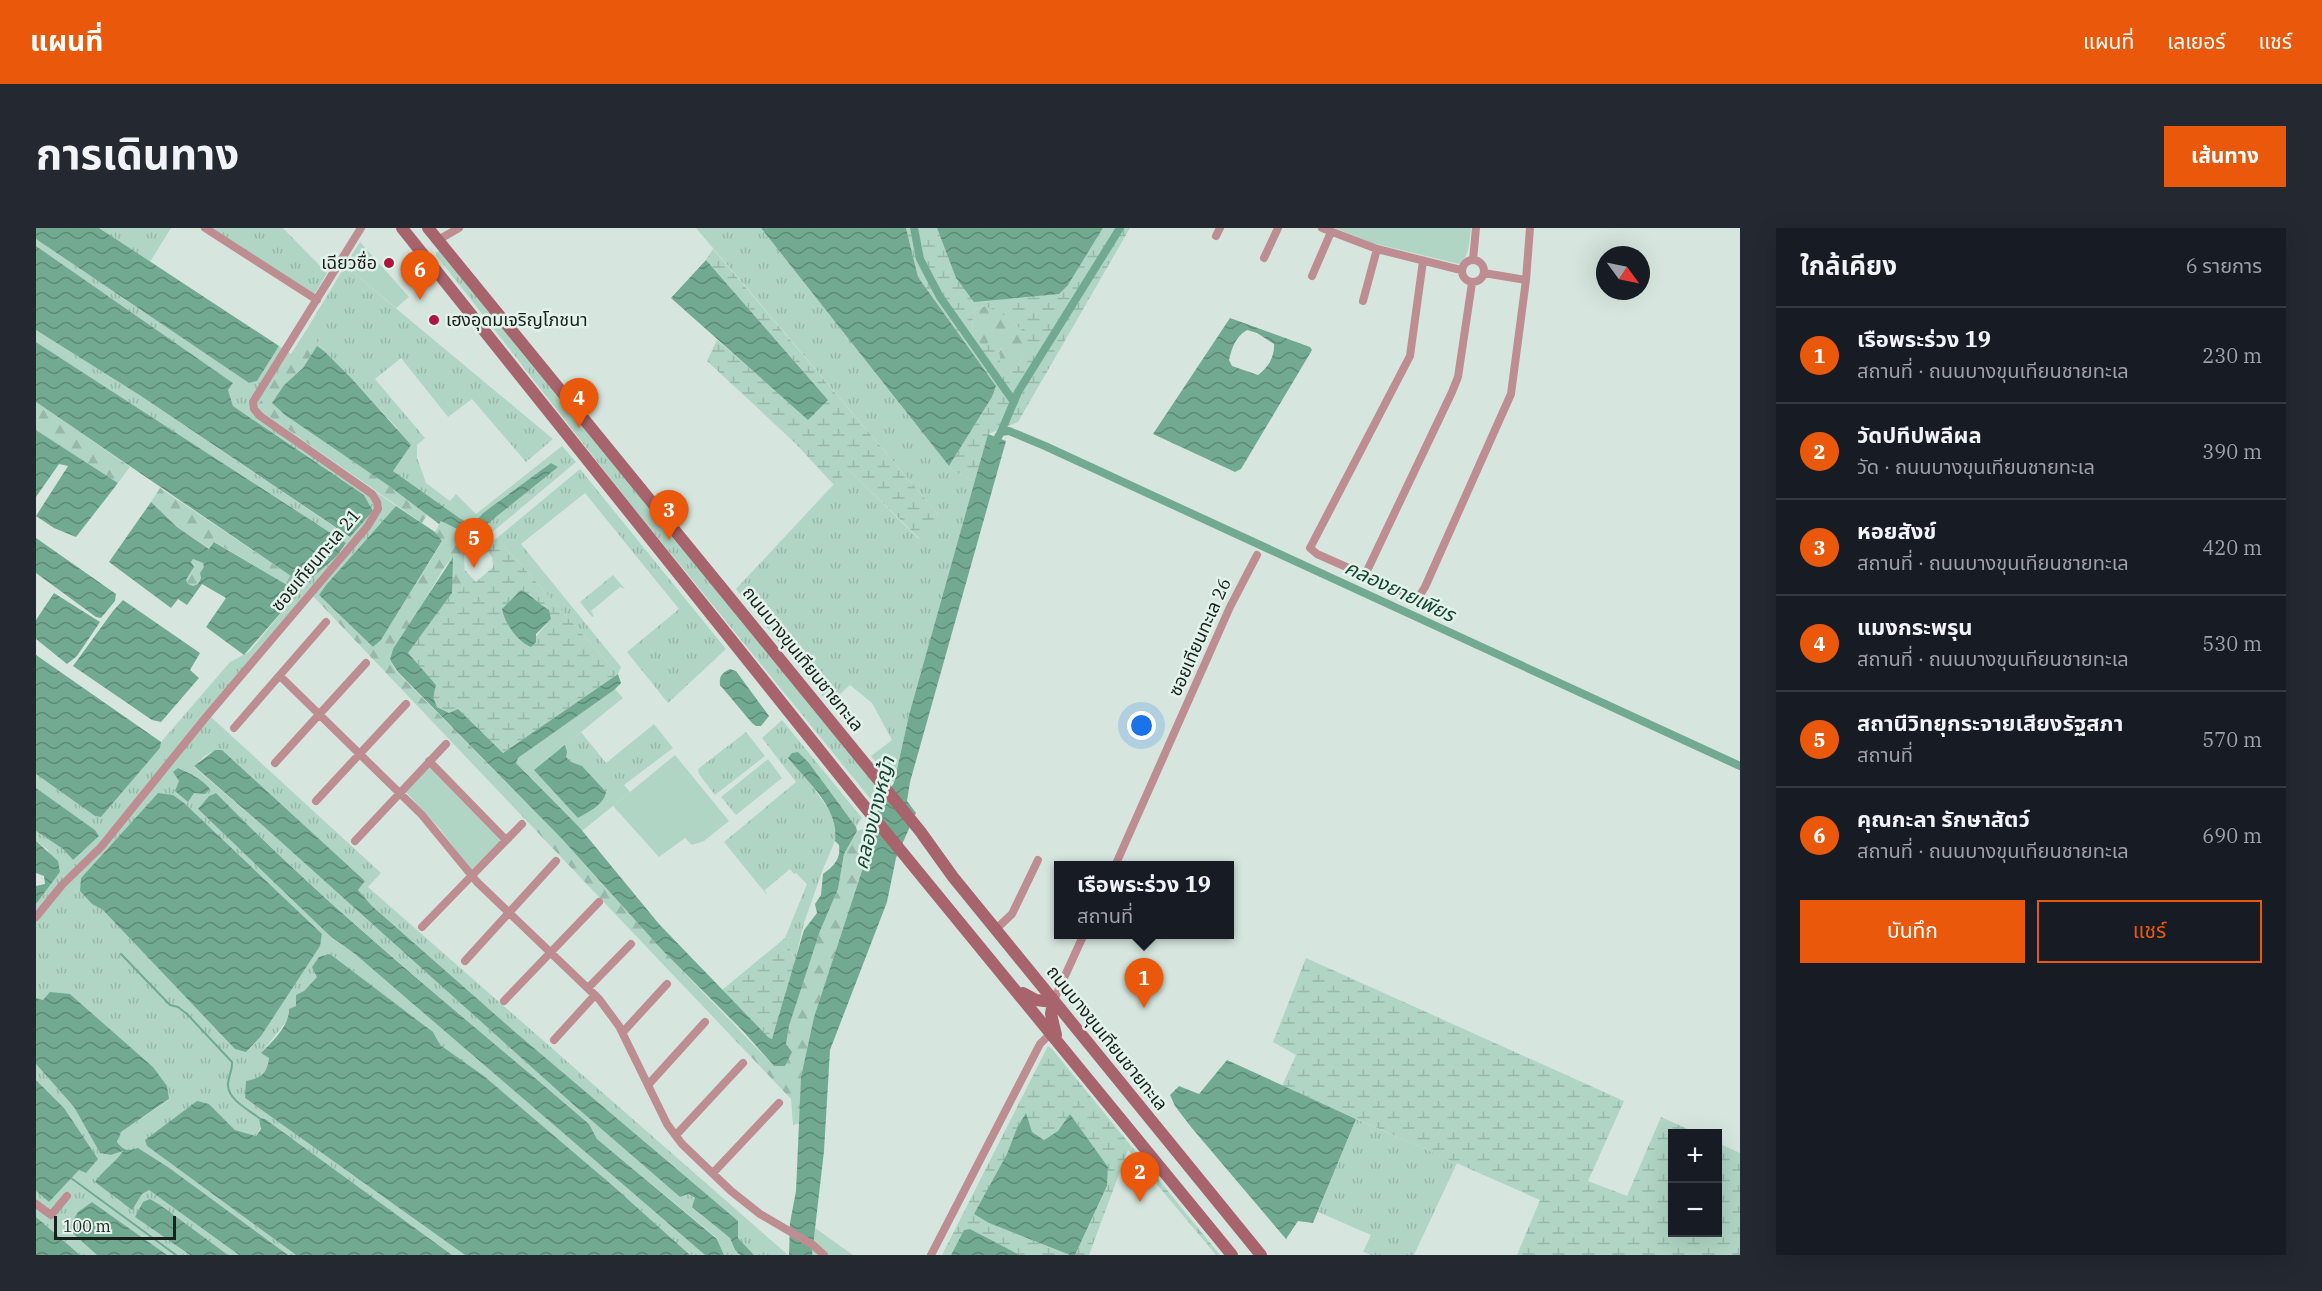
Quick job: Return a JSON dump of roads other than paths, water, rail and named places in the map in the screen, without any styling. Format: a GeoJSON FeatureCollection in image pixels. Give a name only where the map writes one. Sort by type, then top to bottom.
{"type":"FeatureCollection","features":[{"type":"Feature","properties":{"kind":"main road"},"geometry":{"type":"LineString","coordinates":[[402,228],[861,802],[1055,1036],[1232,1255]]}},
{"type":"Feature","properties":{"kind":"main road"},"geometry":{"type":"LineString","coordinates":[[410,228],[420,238],[426,234],[427,228]]}},
{"type":"Feature","properties":{"kind":"main road","name":"ถนนบางขุนเทียนชายทะเล"},"geometry":{"type":"LineString","coordinates":[[427,228],[920,831],[995,930],[1260,1255]]}},
{"type":"Feature","properties":{"kind":"main road"},"geometry":{"type":"LineString","coordinates":[[442,244],[434,250],[433,256],[492,331],[547,409]]}},
{"type":"Feature","properties":{"kind":"main road"},"geometry":{"type":"LineString","coordinates":[[1012,985],[1030,998],[1053,1002],[1051,1014],[1055,1036]]}},
{"type":"Feature","properties":{"kind":"main road"},"geometry":{"type":"LineString","coordinates":[[1185,1196],[1182,1187],[1185,1181],[1192,1178],[1199,1181]]}},
{"type":"Feature","properties":{"kind":"street"},"geometry":{"type":"LineString","coordinates":[[205,228],[317,300]]}},
{"type":"Feature","properties":{"kind":"street","name":"ซอยเทียนทะเล 21"},"geometry":{"type":"LineString","coordinates":[[36,917],[62,885],[101,847],[206,717],[367,527],[376,513],[378,502],[372,494],[260,416],[254,409],[253,402],[361,228]]}},
{"type":"Feature","properties":{"kind":"street"},"geometry":{"type":"LineString","coordinates":[[442,244],[459,228]]}},
{"type":"Feature","properties":{"kind":"street"},"geometry":{"type":"LineString","coordinates":[[1264,258],[1278,228]]}},
{"type":"Feature","properties":{"kind":"street"},"geometry":{"type":"LineString","coordinates":[[1473,260],[1476,228]]}},
{"type":"Feature","properties":{"kind":"street"},"geometry":{"type":"LineString","coordinates":[[1424,261],[1410,356],[1310,548],[1317,554],[1414,597],[1420,595],[1425,587],[1511,394],[1526,280],[1530,228]]}},
{"type":"Feature","properties":{"kind":"street"},"geometry":{"type":"LineString","coordinates":[[1312,276],[1326,230],[1377,249],[1461,270]]}},
{"type":"Feature","properties":{"kind":"street"},"geometry":{"type":"LineString","coordinates":[[1363,301],[1377,249]]}},
{"type":"Feature","properties":{"kind":"street"},"geometry":{"type":"LineString","coordinates":[[1473,260],[1482,264],[1484,273],[1479,281],[1473,283],[1462,277],[1461,270],[1464,263],[1473,260]]}},
{"type":"Feature","properties":{"kind":"street"},"geometry":{"type":"LineString","coordinates":[[1484,273],[1526,280]]}},
{"type":"Feature","properties":{"kind":"street"},"geometry":{"type":"LineString","coordinates":[[1365,575],[1458,377],[1473,283]]}},
{"type":"Feature","properties":{"kind":"street","name":"ซอยเทียนทะเล 26"},"geometry":{"type":"LineString","coordinates":[[1117,861],[1230,607],[1257,555]]}},
{"type":"Feature","properties":{"kind":"street"},"geometry":{"type":"LineString","coordinates":[[234,728],[326,622]]}},
{"type":"Feature","properties":{"kind":"street"},"geometry":{"type":"LineString","coordinates":[[275,763],[366,663]]}},
{"type":"Feature","properties":{"kind":"street"},"geometry":{"type":"LineString","coordinates":[[280,676],[422,815],[471,876],[595,995],[622,1032],[667,1124],[676,1135],[713,1173],[760,1214],[813,1245],[824,1255]]}},
{"type":"Feature","properties":{"kind":"street"},"geometry":{"type":"LineString","coordinates":[[316,801],[406,704]]}},
{"type":"Feature","properties":{"kind":"street"},"geometry":{"type":"LineString","coordinates":[[355,841],[446,744]]}},
{"type":"Feature","properties":{"kind":"street"},"geometry":{"type":"LineString","coordinates":[[429,762],[506,840]]}},
{"type":"Feature","properties":{"kind":"street"},"geometry":{"type":"LineString","coordinates":[[422,927],[522,824]]}},
{"type":"Feature","properties":{"kind":"street"},"geometry":{"type":"LineString","coordinates":[[995,930],[1012,914],[1038,860]]}},
{"type":"Feature","properties":{"kind":"street"},"geometry":{"type":"LineString","coordinates":[[465,962],[556,861]]}},
{"type":"Feature","properties":{"kind":"street"},"geometry":{"type":"LineString","coordinates":[[504,1001],[598,902]]}},
{"type":"Feature","properties":{"kind":"street"},"geometry":{"type":"LineString","coordinates":[[1053,1002],[1082,939]]}},
{"type":"Feature","properties":{"kind":"street"},"geometry":{"type":"LineString","coordinates":[[588,988],[631,944]]}},
{"type":"Feature","properties":{"kind":"street"},"geometry":{"type":"LineString","coordinates":[[622,1032],[667,984]]}},
{"type":"Feature","properties":{"kind":"street"},"geometry":{"type":"LineString","coordinates":[[554,1040],[595,995]]}},
{"type":"Feature","properties":{"kind":"street"},"geometry":{"type":"LineString","coordinates":[[648,1085],[705,1022]]}},
{"type":"Feature","properties":{"kind":"street"},"geometry":{"type":"LineString","coordinates":[[931,1255],[1040,1044],[1055,1036]]}},
{"type":"Feature","properties":{"kind":"street"},"geometry":{"type":"LineString","coordinates":[[676,1135],[744,1063]]}},
{"type":"Feature","properties":{"kind":"street"},"geometry":{"type":"LineString","coordinates":[[713,1173],[779,1103]]}},
{"type":"Feature","properties":{"kind":"street"},"geometry":{"type":"LineString","coordinates":[[36,1204],[51,1215],[68,1196]]}},
{"type":"Feature","properties":{"kind":"water"},"geometry":{"type":"Polygon","coordinates":[[[36,228],[99,228],[279,346],[257,381],[249,383],[36,239],[36,228]]]}},
{"type":"Feature","properties":{"kind":"water"},"geometry":{"type":"Polygon","coordinates":[[[761,228],[906,228],[918,277],[996,386],[992,397],[949,466],[761,228]]]}},
{"type":"Feature","properties":{"kind":"water"},"geometry":{"type":"Polygon","coordinates":[[[937,228],[1103,228],[1068,285],[1059,294],[974,302],[956,278],[937,228]]]}},
{"type":"Feature","properties":{"kind":"water"},"geometry":{"type":"Polygon","coordinates":[[[36,246],[233,383],[228,390],[233,406],[364,495],[373,511],[350,537],[141,396],[36,330],[36,246]]]}},
{"type":"Feature","properties":{"kind":"water"},"geometry":{"type":"Polygon","coordinates":[[[706,260],[828,400],[808,420],[671,298],[706,260]]]}},
{"type":"Feature","properties":{"kind":"water"},"geometry":{"type":"Polygon","coordinates":[[[1230,318],[1310,347],[1312,350],[1241,469],[1235,472],[1153,434],[1230,318]],[[1247,330],[1240,336],[1229,360],[1232,366],[1258,375],[1270,361],[1274,344],[1257,333],[1247,330]]]}},
{"type":"Feature","properties":{"kind":"water"},"geometry":{"type":"Polygon","coordinates":[[[36,342],[346,543],[337,556],[304,585],[36,402],[36,342]]]}},
{"type":"Feature","properties":{"kind":"water"},"geometry":{"type":"Polygon","coordinates":[[[317,346],[352,379],[411,445],[393,471],[472,525],[483,513],[551,463],[558,467],[476,533],[472,530],[457,529],[441,521],[439,524],[389,486],[285,415],[272,403],[284,385],[303,368],[317,346]]]}},
{"type":"Feature","properties":{"kind":"water"},"geometry":{"type":"Polygon","coordinates":[[[36,430],[118,483],[76,537],[54,528],[36,516],[68,466],[59,464],[36,497],[36,430]]]}},
{"type":"Feature","properties":{"kind":"water"},"geometry":{"type":"Polygon","coordinates":[[[988,434],[1006,441],[910,782],[907,801],[916,813],[896,858],[887,902],[830,1050],[824,1151],[812,1255],[789,1255],[790,1223],[796,1191],[801,1077],[814,1017],[874,834],[870,827],[884,797],[894,783],[909,715],[988,434]]]}},
{"type":"Feature","properties":{"kind":"water"},"geometry":{"type":"Polygon","coordinates":[[[151,502],[177,527],[209,549],[214,542],[299,592],[244,655],[206,627],[226,598],[202,584],[187,605],[178,599],[171,608],[109,562],[151,502]],[[193,559],[191,562],[194,567],[186,580],[188,584],[193,586],[198,584],[204,567],[203,563],[193,559]]]}},
{"type":"Feature","properties":{"kind":"water"},"geometry":{"type":"Polygon","coordinates":[[[396,506],[435,532],[442,541],[381,640],[373,647],[319,595],[396,506]]]}},
{"type":"Feature","properties":{"kind":"water"},"geometry":{"type":"Polygon","coordinates":[[[36,538],[116,594],[115,601],[101,618],[96,617],[36,573],[36,538]]]}},
{"type":"Feature","properties":{"kind":"water"},"geometry":{"type":"Polygon","coordinates":[[[453,557],[452,593],[408,653],[436,685],[433,697],[437,707],[449,713],[458,709],[503,753],[618,674],[621,683],[614,690],[518,758],[516,763],[580,828],[659,924],[772,1039],[804,930],[817,913],[815,904],[821,895],[823,874],[836,862],[839,854],[839,845],[835,841],[835,829],[827,807],[813,786],[788,758],[792,753],[798,752],[809,763],[856,827],[857,831],[844,854],[838,889],[820,931],[789,1026],[786,1044],[792,1052],[785,1066],[774,1066],[742,1030],[663,951],[562,839],[398,672],[390,660],[393,649],[453,557]]]}},
{"type":"Feature","properties":{"kind":"water"},"geometry":{"type":"Polygon","coordinates":[[[521,590],[549,610],[551,619],[536,634],[536,642],[531,647],[513,632],[502,609],[521,590]]]}},
{"type":"Feature","properties":{"kind":"water"},"geometry":{"type":"Polygon","coordinates":[[[54,593],[100,622],[77,656],[67,664],[36,639],[36,620],[54,593]]]}},
{"type":"Feature","properties":{"kind":"water"},"geometry":{"type":"Polygon","coordinates":[[[123,600],[200,653],[190,670],[199,678],[161,722],[152,720],[73,666],[123,600]]]}},
{"type":"Feature","properties":{"kind":"water"},"geometry":{"type":"Polygon","coordinates":[[[36,655],[161,742],[160,748],[101,817],[95,816],[36,774],[36,655]]]}},
{"type":"Feature","properties":{"kind":"water"},"geometry":{"type":"Polygon","coordinates":[[[730,669],[736,671],[769,716],[761,726],[752,723],[720,685],[722,675],[730,669]]]}},
{"type":"Feature","properties":{"kind":"water"},"geometry":{"type":"Polygon","coordinates":[[[565,745],[566,757],[571,762],[582,766],[606,792],[599,804],[578,818],[534,770],[565,745]]]}},
{"type":"Feature","properties":{"kind":"water"},"geometry":{"type":"Polygon","coordinates":[[[215,750],[222,750],[365,881],[358,890],[372,906],[515,1032],[738,1221],[738,1238],[754,1255],[740,1255],[730,1238],[692,1207],[695,1198],[688,1194],[680,1197],[194,766],[215,750]]]}},
{"type":"Feature","properties":{"kind":"water"},"geometry":{"type":"Polygon","coordinates":[[[178,768],[199,779],[210,789],[205,794],[194,793],[188,802],[175,791],[179,781],[173,772],[178,768]]]}},
{"type":"Feature","properties":{"kind":"water"},"geometry":{"type":"Polygon","coordinates":[[[36,788],[95,830],[99,836],[73,860],[63,849],[36,831],[36,788]]]}},
{"type":"Feature","properties":{"kind":"water"},"geometry":{"type":"Polygon","coordinates":[[[158,793],[173,795],[184,803],[322,934],[320,946],[261,1036],[246,1052],[235,1049],[103,910],[92,904],[80,891],[81,878],[158,793]]]}},
{"type":"Feature","properties":{"kind":"water"},"geometry":{"type":"Polygon","coordinates":[[[216,793],[352,922],[589,1124],[597,1139],[717,1239],[724,1255],[705,1255],[355,954],[330,936],[198,809],[209,796],[216,793]]]}},
{"type":"Feature","properties":{"kind":"water"},"geometry":{"type":"Polygon","coordinates":[[[36,841],[58,861],[60,872],[36,904],[36,886],[45,884],[44,876],[36,873],[36,841]]]}},
{"type":"Feature","properties":{"kind":"water"},"geometry":{"type":"Polygon","coordinates":[[[330,954],[433,1032],[440,1045],[484,1076],[690,1255],[465,1255],[245,1098],[246,1081],[259,1077],[267,1068],[269,1058],[261,1053],[287,1021],[289,1009],[296,1006],[296,995],[304,991],[317,977],[312,967],[319,957],[330,954]]]}},
{"type":"Feature","properties":{"kind":"water"},"geometry":{"type":"Polygon","coordinates":[[[50,992],[70,994],[153,1067],[167,1086],[169,1099],[121,1132],[117,1142],[126,1150],[138,1148],[168,1167],[288,1255],[239,1255],[149,1190],[142,1194],[132,1210],[95,1182],[123,1151],[111,1155],[100,1153],[74,1107],[36,1064],[36,998],[43,1000],[50,992]]]}},
{"type":"Feature","properties":{"kind":"water"},"geometry":{"type":"Polygon","coordinates":[[[1227,1060],[1356,1119],[1313,1223],[1298,1221],[1286,1239],[1191,1127],[1175,1106],[1170,1095],[1179,1086],[1199,1094],[1227,1060]]]}},
{"type":"Feature","properties":{"kind":"water"},"geometry":{"type":"Polygon","coordinates":[[[36,1080],[64,1108],[98,1159],[86,1173],[79,1170],[49,1202],[36,1191],[36,1080]]]}},
{"type":"Feature","properties":{"kind":"water"},"geometry":{"type":"Polygon","coordinates":[[[197,1101],[209,1104],[235,1130],[256,1136],[261,1129],[259,1118],[265,1119],[452,1255],[296,1255],[147,1146],[145,1140],[197,1101]]]}},
{"type":"Feature","properties":{"kind":"water"},"geometry":{"type":"Polygon","coordinates":[[[1026,1113],[1032,1132],[1044,1140],[1058,1131],[1070,1114],[1108,1167],[1107,1186],[1075,1255],[989,1223],[974,1214],[1007,1154],[1017,1128],[1026,1113]]]}},
{"type":"Feature","properties":{"kind":"water"},"geometry":{"type":"Polygon","coordinates":[[[150,1199],[228,1255],[190,1255],[135,1217],[143,1202],[150,1199]]]}},
{"type":"Feature","properties":{"kind":"water"},"geometry":{"type":"Polygon","coordinates":[[[92,1202],[167,1255],[97,1255],[68,1229],[78,1212],[92,1202]]]}},
{"type":"Feature","properties":{"kind":"water"},"geometry":{"type":"Polygon","coordinates":[[[36,1217],[80,1255],[36,1255],[36,1217]]]}},
{"type":"Feature","properties":{"kind":"water"},"geometry":{"type":"Polygon","coordinates":[[[970,1229],[1020,1255],[951,1255],[964,1230],[970,1229]]]}},
{"type":"Feature","properties":{"kind":"waterway"},"geometry":{"type":"LineString","coordinates":[[914,228],[920,259],[940,297],[1014,402]]}},
{"type":"Feature","properties":{"kind":"waterway"},"geometry":{"type":"LineString","coordinates":[[1001,432],[1018,392],[1120,228]]}},
{"type":"Feature","properties":{"kind":"waterway","name":"คลองยายเพียร"},"geometry":{"type":"LineString","coordinates":[[993,446],[1001,432],[1009,431],[1045,446],[1740,766]]}},
{"type":"Feature","properties":{"kind":"waterway"},"geometry":{"type":"LineString","coordinates":[[121,954],[170,1005],[178,1007],[187,1014],[232,1062],[228,1083],[229,1091],[240,1104],[259,1118]]}},
{"type":"Feature","properties":{"kind":"waterway"},"geometry":{"type":"LineString","coordinates":[[71,1178],[176,1255]]}},
{"type":"Feature","properties":{"kind":"place","name":"เฉียวซื่อ"},"geometry":{"type":"Point","coordinates":[389,263]}},
{"type":"Feature","properties":{"kind":"place","name":"คุณกะลา รักษาสัตว์"},"geometry":{"type":"Point","coordinates":[420,300]}},
{"type":"Feature","properties":{"kind":"place","name":"เฮงอุดมเจริญโภชนา"},"geometry":{"type":"Point","coordinates":[434,320]}},
{"type":"Feature","properties":{"kind":"place","name":"แมงกระพรุน"},"geometry":{"type":"Point","coordinates":[579,428]}},
{"type":"Feature","properties":{"kind":"place","name":"หอยสังข์"},"geometry":{"type":"Point","coordinates":[669,540]}},
{"type":"Feature","properties":{"kind":"place","name":"สถานีวิทยุกระจายเสียงรัฐสภา"},"geometry":{"type":"Point","coordinates":[474,568]}},
{"type":"Feature","properties":{"kind":"place","name":"เรือพระร่วง 19"},"geometry":{"type":"Point","coordinates":[1144,1008]}},
{"type":"Feature","properties":{"kind":"place","name":"วัดปทีปพลีผล"},"geometry":{"type":"Point","coordinates":[1140,1202]}},
{"type":"Feature","properties":{"kind":"water label","name":"คลองบางหญ้า"},"geometry":{"type":"Point","coordinates":[874,813]}}]}
